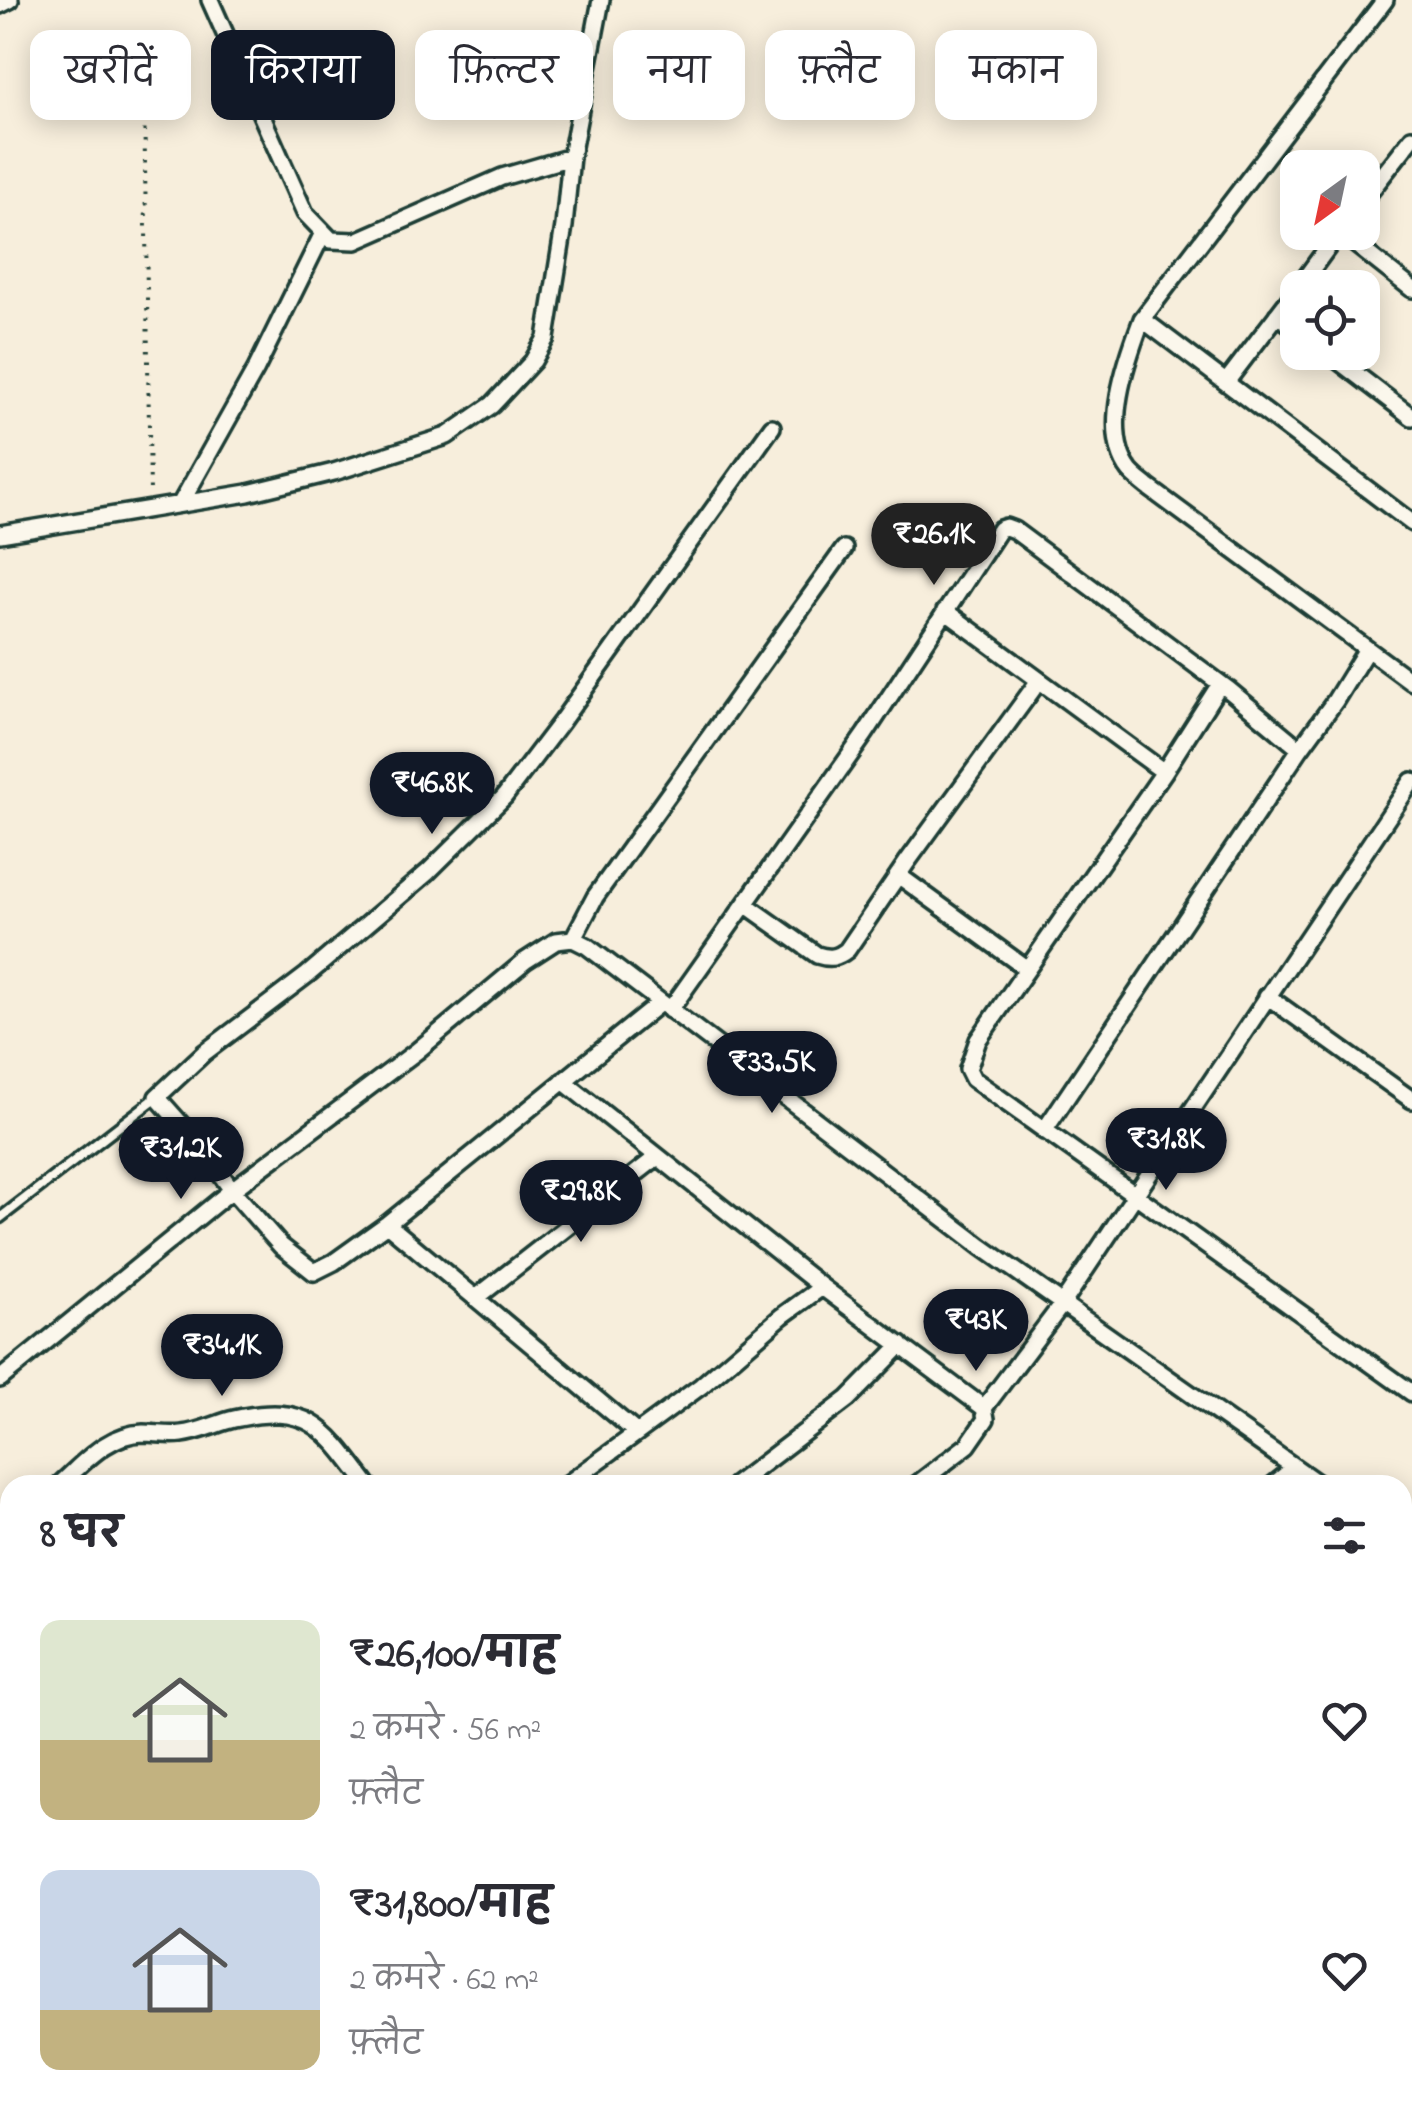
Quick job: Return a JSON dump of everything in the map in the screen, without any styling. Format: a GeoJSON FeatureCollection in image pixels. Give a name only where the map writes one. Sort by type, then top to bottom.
{"type":"FeatureCollection","features":[{"type":"Feature","properties":{"kind":"street"},"geometry":{"type":"LineString","coordinates":[[0,5],[10,0]]}},
{"type":"Feature","properties":{"kind":"street"},"geometry":{"type":"LineString","coordinates":[[210,0],[304,213],[322,233],[341,243],[356,241],[502,177],[571,157]]}},
{"type":"Feature","properties":{"kind":"street"},"geometry":{"type":"LineString","coordinates":[[0,534],[248,493],[447,436],[492,406],[533,361],[546,338],[571,157],[601,0]]}},
{"type":"Feature","properties":{"kind":"street"},"geometry":{"type":"LineString","coordinates":[[1385,0],[1142,318],[1124,365],[1118,447],[1130,470],[1412,682]]}},
{"type":"Feature","properties":{"kind":"street"},"geometry":{"type":"LineString","coordinates":[[1380,179],[1412,138]]}},
{"type":"Feature","properties":{"kind":"street"},"geometry":{"type":"LineString","coordinates":[[181,504],[256,369],[322,233]]}},
{"type":"Feature","properties":{"kind":"street"},"geometry":{"type":"LineString","coordinates":[[1363,250],[1412,289]]}},
{"type":"Feature","properties":{"kind":"street"},"geometry":{"type":"LineString","coordinates":[[1227,382],[1280,311]]}},
{"type":"Feature","properties":{"kind":"street"},"geometry":{"type":"LineString","coordinates":[[1142,318],[1412,523]]}},
{"type":"Feature","properties":{"kind":"street"},"geometry":{"type":"LineString","coordinates":[[1351,370],[1412,417]]}},
{"type":"Feature","properties":{"kind":"street"},"geometry":{"type":"LineString","coordinates":[[772,427],[504,797],[428,872],[307,976],[195,1061],[157,1097],[281,1246],[314,1272],[387,1224],[563,1081],[665,1006],[745,904],[865,734],[992,538],[1006,527],[1220,684],[1300,748]]}},
{"type":"Feature","properties":{"kind":"street"},"geometry":{"type":"LineString","coordinates":[[0,1379],[232,1190],[417,1052],[525,961],[556,942],[573,938],[595,897],[844,549]]}},
{"type":"Feature","properties":{"kind":"street"},"geometry":{"type":"LineString","coordinates":[[945,611],[1164,772]]}},
{"type":"Feature","properties":{"kind":"street"},"geometry":{"type":"LineString","coordinates":[[1044,1131],[1300,748],[1335,702],[1367,648]]}},
{"type":"Feature","properties":{"kind":"street"},"geometry":{"type":"LineString","coordinates":[[745,904],[817,955],[839,956],[847,950],[1038,682]]}},
{"type":"Feature","properties":{"kind":"street"},"geometry":{"type":"LineString","coordinates":[[1220,684],[1164,772],[978,1040],[968,1069],[974,1079],[1134,1197],[1412,1393]]}},
{"type":"Feature","properties":{"kind":"street"},"geometry":{"type":"LineString","coordinates":[[984,1408],[1063,1303],[1412,781]]}},
{"type":"Feature","properties":{"kind":"street"},"geometry":{"type":"LineString","coordinates":[[898,875],[1028,969]]}},
{"type":"Feature","properties":{"kind":"street"},"geometry":{"type":"LineString","coordinates":[[573,938],[982,1247],[1305,1475]]}},
{"type":"Feature","properties":{"kind":"street"},"geometry":{"type":"LineString","coordinates":[[1267,996],[1412,1100]]}},
{"type":"Feature","properties":{"kind":"street"},"geometry":{"type":"LineString","coordinates":[[563,1081],[822,1288],[984,1408],[986,1419],[977,1434],[928,1475]]}},
{"type":"Feature","properties":{"kind":"street"},"geometry":{"type":"LineString","coordinates":[[476,1298],[657,1157]]}},
{"type":"Feature","properties":{"kind":"street"},"geometry":{"type":"LineString","coordinates":[[387,1224],[637,1433]]}},
{"type":"Feature","properties":{"kind":"street"},"geometry":{"type":"LineString","coordinates":[[580,1475],[701,1386],[782,1316],[822,1288]]}},
{"type":"Feature","properties":{"kind":"street"},"geometry":{"type":"LineString","coordinates":[[748,1475],[848,1400],[901,1345]]}},
{"type":"Feature","properties":{"kind":"street"},"geometry":{"type":"LineString","coordinates":[[70,1475],[106,1443],[127,1435],[184,1434],[234,1419],[279,1412],[320,1426],[361,1475]]}},
{"type":"Feature","properties":{"kind":"street"},"geometry":{"type":"LineString","coordinates":[[1286,1475],[1294,1468]]}},
{"type":"Feature","properties":{"kind":"lane"},"geometry":{"type":"LineString","coordinates":[[0,1218],[157,1097]]}},
{"type":"Feature","properties":{"kind":"path"},"geometry":{"type":"LineString","coordinates":[[144,120],[150,508]]}}]}
